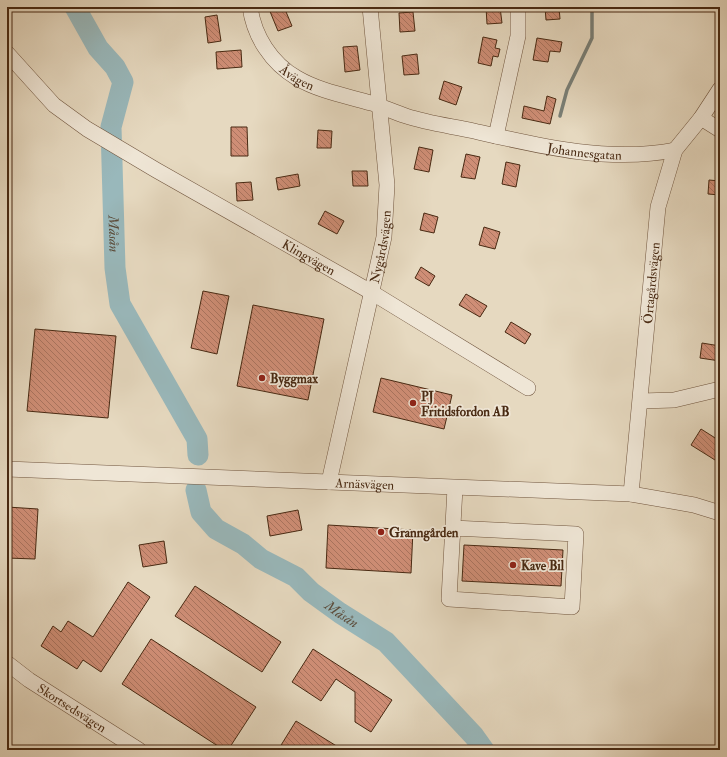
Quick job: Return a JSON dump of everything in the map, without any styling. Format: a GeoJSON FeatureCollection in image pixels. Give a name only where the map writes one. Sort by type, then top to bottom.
{"type":"FeatureCollection","features":[{"type":"Feature","properties":{"kind":"street","name":"Åvägen"},"geometry":{"type":"LineString","coordinates":[[250,7],[257,34],[266,50],[277,62],[296,78],[307,83],[380,106]]}},
{"type":"Feature","properties":{"kind":"street","name":"Nygårdsvägen"},"geometry":{"type":"LineString","coordinates":[[329,482],[384,237],[387,185],[370,7]]}},
{"type":"Feature","properties":{"kind":"street"},"geometry":{"type":"LineString","coordinates":[[496,136],[518,36],[518,7]]}},
{"type":"Feature","properties":{"kind":"street","name":"Klingvägen"},"geometry":{"type":"LineString","coordinates":[[7,53],[54,105],[87,129],[156,170],[371,292],[528,388]]}},
{"type":"Feature","properties":{"kind":"street","name":"Örtagårdsvägen"},"geometry":{"type":"LineString","coordinates":[[631,494],[641,401],[654,229],[662,190],[675,150],[701,118],[720,89]]}},
{"type":"Feature","properties":{"kind":"street","name":"Johannesgatan"},"geometry":{"type":"LineString","coordinates":[[380,106],[406,116],[561,149],[599,154],[640,154],[675,150]]}},
{"type":"Feature","properties":{"kind":"street"},"geometry":{"type":"LineString","coordinates":[[701,118],[720,130]]}},
{"type":"Feature","properties":{"kind":"street"},"geometry":{"type":"LineString","coordinates":[[641,401],[674,400],[720,388]]}},
{"type":"Feature","properties":{"kind":"street","name":"Arnäsvägen"},"geometry":{"type":"LineString","coordinates":[[7,469],[631,494],[694,505],[720,512]]}},
{"type":"Feature","properties":{"kind":"street"},"geometry":{"type":"LineString","coordinates":[[453,528],[576,534],[572,608],[449,599],[455,488]]}},
{"type":"Feature","properties":{"kind":"street","name":"Skortsedsvägen"},"geometry":{"type":"LineString","coordinates":[[7,663],[29,680],[139,750]]}},
{"type":"Feature","properties":{"kind":"building"},"geometry":{"type":"Polygon","coordinates":[[[274,7],[284,7],[292,26],[278,31],[269,9],[274,7]]]}},
{"type":"Feature","properties":{"kind":"building"},"geometry":{"type":"Polygon","coordinates":[[[486,7],[500,7],[502,23],[487,24],[486,7]]]}},
{"type":"Feature","properties":{"kind":"building"},"geometry":{"type":"Polygon","coordinates":[[[545,7],[559,7],[560,19],[546,20],[545,7]]]}},
{"type":"Feature","properties":{"kind":"building"},"geometry":{"type":"Polygon","coordinates":[[[413,12],[415,31],[400,32],[399,13],[413,12]]]}},
{"type":"Feature","properties":{"kind":"building"},"geometry":{"type":"Polygon","coordinates":[[[217,15],[221,41],[208,43],[205,17],[217,15]]]}},
{"type":"Feature","properties":{"kind":"building"},"geometry":{"type":"Polygon","coordinates":[[[483,37],[497,40],[495,48],[500,49],[498,57],[493,56],[491,66],[478,63],[483,37]]]}},
{"type":"Feature","properties":{"kind":"building"},"geometry":{"type":"Polygon","coordinates":[[[537,38],[562,42],[560,52],[550,51],[548,62],[533,60],[537,38]]]}},
{"type":"Feature","properties":{"kind":"building"},"geometry":{"type":"Polygon","coordinates":[[[357,46],[360,70],[345,72],[343,47],[357,46]]]}},
{"type":"Feature","properties":{"kind":"building"},"geometry":{"type":"Polygon","coordinates":[[[241,50],[242,67],[217,69],[216,52],[241,50]]]}},
{"type":"Feature","properties":{"kind":"building"},"geometry":{"type":"Polygon","coordinates":[[[417,54],[419,74],[404,75],[402,56],[417,54]]]}},
{"type":"Feature","properties":{"kind":"building"},"geometry":{"type":"Polygon","coordinates":[[[444,81],[462,87],[456,105],[439,99],[444,81]]]}},
{"type":"Feature","properties":{"kind":"building"},"geometry":{"type":"Polygon","coordinates":[[[547,96],[556,99],[550,124],[522,118],[524,106],[544,111],[547,96]]]}},
{"type":"Feature","properties":{"kind":"building"},"geometry":{"type":"Polygon","coordinates":[[[231,127],[247,127],[248,156],[231,156],[231,127]]]}},
{"type":"Feature","properties":{"kind":"building"},"geometry":{"type":"Polygon","coordinates":[[[318,130],[332,131],[331,148],[317,148],[318,130]]]}},
{"type":"Feature","properties":{"kind":"building"},"geometry":{"type":"Polygon","coordinates":[[[419,147],[433,150],[429,172],[414,169],[419,147]]]}},
{"type":"Feature","properties":{"kind":"building"},"geometry":{"type":"Polygon","coordinates":[[[466,154],[480,157],[475,179],[461,177],[466,154]]]}},
{"type":"Feature","properties":{"kind":"building"},"geometry":{"type":"Polygon","coordinates":[[[506,162],[520,165],[516,187],[502,184],[506,162]]]}},
{"type":"Feature","properties":{"kind":"building"},"geometry":{"type":"Polygon","coordinates":[[[352,171],[367,171],[368,186],[353,186],[352,171]]]}},
{"type":"Feature","properties":{"kind":"building"},"geometry":{"type":"Polygon","coordinates":[[[298,174],[300,186],[278,190],[276,178],[298,174]]]}},
{"type":"Feature","properties":{"kind":"building"},"geometry":{"type":"Polygon","coordinates":[[[709,180],[720,181],[720,195],[708,194],[709,180]]]}},
{"type":"Feature","properties":{"kind":"building"},"geometry":{"type":"Polygon","coordinates":[[[251,182],[253,200],[237,201],[236,183],[251,182]]]}},
{"type":"Feature","properties":{"kind":"building"},"geometry":{"type":"Polygon","coordinates":[[[325,211],[344,221],[337,234],[318,224],[325,211]]]}},
{"type":"Feature","properties":{"kind":"building"},"geometry":{"type":"Polygon","coordinates":[[[424,213],[438,217],[434,233],[420,230],[424,213]]]}},
{"type":"Feature","properties":{"kind":"building"},"geometry":{"type":"Polygon","coordinates":[[[484,227],[500,232],[495,249],[479,245],[484,227]]]}},
{"type":"Feature","properties":{"kind":"building"},"geometry":{"type":"Polygon","coordinates":[[[421,267],[435,276],[429,286],[415,278],[421,267]]]}},
{"type":"Feature","properties":{"kind":"building"},"geometry":{"type":"Polygon","coordinates":[[[203,291],[229,296],[217,354],[191,348],[203,291]]]}},
{"type":"Feature","properties":{"kind":"building"},"geometry":{"type":"Polygon","coordinates":[[[466,294],[487,306],[480,317],[459,305],[466,294]]]}},
{"type":"Feature","properties":{"kind":"building"},"geometry":{"type":"Polygon","coordinates":[[[253,305],[324,319],[308,400],[237,386],[253,305]]]}},
{"type":"Feature","properties":{"kind":"building"},"geometry":{"type":"Polygon","coordinates":[[[511,322],[531,334],[525,344],[505,332],[511,322]]]}},
{"type":"Feature","properties":{"kind":"building"},"geometry":{"type":"Polygon","coordinates":[[[35,329],[116,336],[108,418],[27,411],[35,329]]]}},
{"type":"Feature","properties":{"kind":"building"},"geometry":{"type":"Polygon","coordinates":[[[702,343],[720,346],[720,361],[700,358],[702,343]]]}},
{"type":"Feature","properties":{"kind":"building","name":"PJ Fritidsfordon AB"},"geometry":{"type":"Polygon","coordinates":[[[381,378],[452,395],[444,429],[373,412],[381,378]]]}},
{"type":"Feature","properties":{"kind":"building"},"geometry":{"type":"Polygon","coordinates":[[[701,429],[720,441],[720,452],[715,460],[691,445],[701,429]]]}},
{"type":"Feature","properties":{"kind":"building"},"geometry":{"type":"Polygon","coordinates":[[[7,507],[38,509],[35,559],[7,558],[7,507]]]}},
{"type":"Feature","properties":{"kind":"building"},"geometry":{"type":"Polygon","coordinates":[[[298,510],[302,530],[270,536],[267,516],[298,510]]]}},
{"type":"Feature","properties":{"kind":"building"},"geometry":{"type":"Polygon","coordinates":[[[328,525],[413,530],[411,573],[326,568],[328,525]]]}},
{"type":"Feature","properties":{"kind":"building"},"geometry":{"type":"Polygon","coordinates":[[[164,541],[167,563],[143,567],[139,545],[164,541]]]}},
{"type":"Feature","properties":{"kind":"building","name":"Kave Bil"},"geometry":{"type":"Polygon","coordinates":[[[464,545],[563,550],[561,586],[462,581],[464,545]]]}},
{"type":"Feature","properties":{"kind":"building"},"geometry":{"type":"Polygon","coordinates":[[[128,582],[150,597],[101,672],[83,660],[77,669],[41,646],[53,626],[61,632],[68,621],[93,637],[128,582]]]}},
{"type":"Feature","properties":{"kind":"building"},"geometry":{"type":"Polygon","coordinates":[[[195,586],[281,642],[262,672],[175,616],[195,586]]]}},
{"type":"Feature","properties":{"kind":"building"},"geometry":{"type":"Polygon","coordinates":[[[151,639],[256,707],[228,750],[224,750],[122,684],[151,639]]]}},
{"type":"Feature","properties":{"kind":"building"},"geometry":{"type":"Polygon","coordinates":[[[313,649],[392,700],[371,732],[355,722],[355,692],[336,679],[321,701],[292,682],[313,649]]]}},
{"type":"Feature","properties":{"kind":"building"},"geometry":{"type":"Polygon","coordinates":[[[296,721],[343,750],[278,750],[296,721]]]}},
{"type":"Feature","properties":{"kind":"waterway","name":"Måsån"},"geometry":{"type":"LineString","coordinates":[[75,7],[98,48],[115,67],[123,82],[111,127],[115,268],[120,304],[197,439],[198,455]]}},
{"type":"Feature","properties":{"kind":"waterway"},"geometry":{"type":"LineString","coordinates":[[560,116],[567,90],[592,38],[592,7]]}},
{"type":"Feature","properties":{"kind":"waterway","name":"Måsån"},"geometry":{"type":"LineString","coordinates":[[196,490],[201,512],[216,529],[243,544],[261,559],[296,577],[311,592],[340,613],[386,642],[474,736],[484,750]]}},
{"type":"Feature","properties":{"kind":"place","name":"Byggmax"},"geometry":{"type":"Point","coordinates":[262,378]}},
{"type":"Feature","properties":{"kind":"place","name":"PJ Fritidsfordon AB"},"geometry":{"type":"Point","coordinates":[413,403]}},
{"type":"Feature","properties":{"kind":"place","name":"Granngården"},"geometry":{"type":"Point","coordinates":[381,532]}},
{"type":"Feature","properties":{"kind":"place","name":"Kave Bil"},"geometry":{"type":"Point","coordinates":[513,565]}}]}
